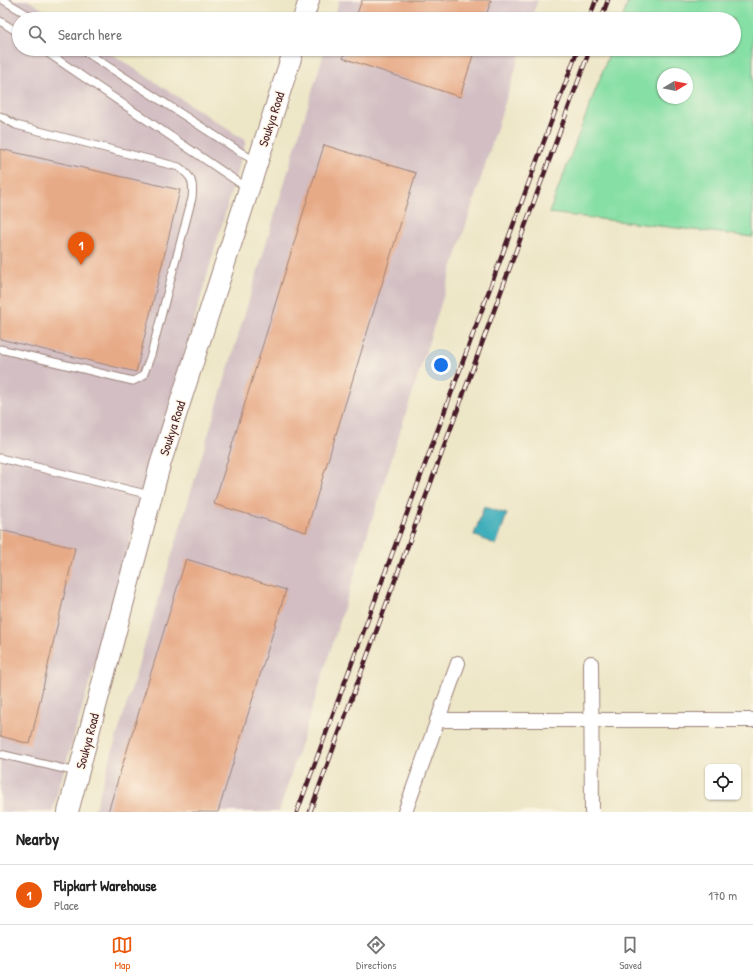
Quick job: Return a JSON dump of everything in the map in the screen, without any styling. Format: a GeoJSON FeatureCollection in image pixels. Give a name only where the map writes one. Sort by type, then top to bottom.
{"type":"FeatureCollection","features":[{"type":"Feature","properties":{"kind":"main road"},"geometry":{"type":"LineString","coordinates":[[305,12],[309,0]]}},
{"type":"Feature","properties":{"kind":"main road","name":"Soukya Road"},"geometry":{"type":"LineString","coordinates":[[68,812],[152,496],[292,56]]}},
{"type":"Feature","properties":{"kind":"street"},"geometry":{"type":"LineString","coordinates":[[405,812],[458,663]]}},
{"type":"Feature","properties":{"kind":"street"},"geometry":{"type":"LineString","coordinates":[[591,663],[592,812]]}},
{"type":"Feature","properties":{"kind":"street"},"geometry":{"type":"LineString","coordinates":[[437,720],[753,720]]}},
{"type":"Feature","properties":{"kind":"lane"},"geometry":{"type":"LineString","coordinates":[[3,0],[23,12]]}},
{"type":"Feature","properties":{"kind":"lane"},"geometry":{"type":"LineString","coordinates":[[1,24],[12,30]]}},
{"type":"Feature","properties":{"kind":"lane"},"geometry":{"type":"LineString","coordinates":[[52,56],[249,189]]}},
{"type":"Feature","properties":{"kind":"lane"},"geometry":{"type":"LineString","coordinates":[[92,56],[257,163]]}},
{"type":"Feature","properties":{"kind":"lane"},"geometry":{"type":"LineString","coordinates":[[0,116],[16,125],[179,167],[189,174],[193,186],[192,198],[155,340],[143,376],[133,381],[0,350]]}},
{"type":"Feature","properties":{"kind":"lane"},"geometry":{"type":"LineString","coordinates":[[0,458],[152,496]]}},
{"type":"Feature","properties":{"kind":"lane"},"geometry":{"type":"LineString","coordinates":[[0,754],[79,772]]}},
{"type":"Feature","properties":{"kind":"shaded area"},"geometry":{"type":"Polygon","coordinates":[[[0,0],[28,0],[47,12],[12,12],[12,56],[115,56],[246,141],[52,812],[0,812],[0,0]]]}},
{"type":"Feature","properties":{"kind":"shaded area"},"geometry":{"type":"Polygon","coordinates":[[[339,0],[538,0],[534,12],[336,12],[339,0]]]}},
{"type":"Feature","properties":{"kind":"shaded area"},"geometry":{"type":"Polygon","coordinates":[[[323,56],[520,56],[279,812],[94,812],[323,56]]]}},
{"type":"Feature","properties":{"kind":"green space"},"geometry":{"type":"Polygon","coordinates":[[[629,0],[753,0],[753,237],[549,213],[608,56],[741,56],[741,12],[625,12],[629,0]]]}},
{"type":"Feature","properties":{"kind":"water"},"geometry":{"type":"Polygon","coordinates":[[[484,507],[507,514],[496,545],[474,535],[484,507]]]}},
{"type":"Feature","properties":{"kind":"building"},"geometry":{"type":"Polygon","coordinates":[[[362,0],[491,0],[487,12],[358,12],[362,0]]]}},
{"type":"Feature","properties":{"kind":"building"},"geometry":{"type":"Polygon","coordinates":[[[344,56],[473,56],[460,97],[343,58],[344,56]]]}},
{"type":"Feature","properties":{"kind":"building"},"geometry":{"type":"Polygon","coordinates":[[[324,145],[416,173],[306,532],[214,504],[324,145]]]}},
{"type":"Feature","properties":{"kind":"building"},"geometry":{"type":"Polygon","coordinates":[[[0,149],[180,190],[136,372],[0,339],[0,149]]]}},
{"type":"Feature","properties":{"kind":"building"},"geometry":{"type":"Polygon","coordinates":[[[0,530],[75,548],[30,744],[0,736],[0,530]]]}},
{"type":"Feature","properties":{"kind":"building"},"geometry":{"type":"Polygon","coordinates":[[[186,559],[286,590],[218,812],[108,812],[186,559]]]}},
{"type":"Feature","properties":{"kind":"railway"},"geometry":{"type":"LineString","coordinates":[[592,12],[596,0]]}},
{"type":"Feature","properties":{"kind":"railway"},"geometry":{"type":"LineString","coordinates":[[604,12],[608,0]]}},
{"type":"Feature","properties":{"kind":"railway"},"geometry":{"type":"LineString","coordinates":[[297,812],[575,56]]}},
{"type":"Feature","properties":{"kind":"railway"},"geometry":{"type":"LineString","coordinates":[[310,812],[587,56]]}},
{"type":"Feature","properties":{"kind":"place","name":"Flipkart Warehouse"},"geometry":{"type":"Point","coordinates":[81,265]}}]}
